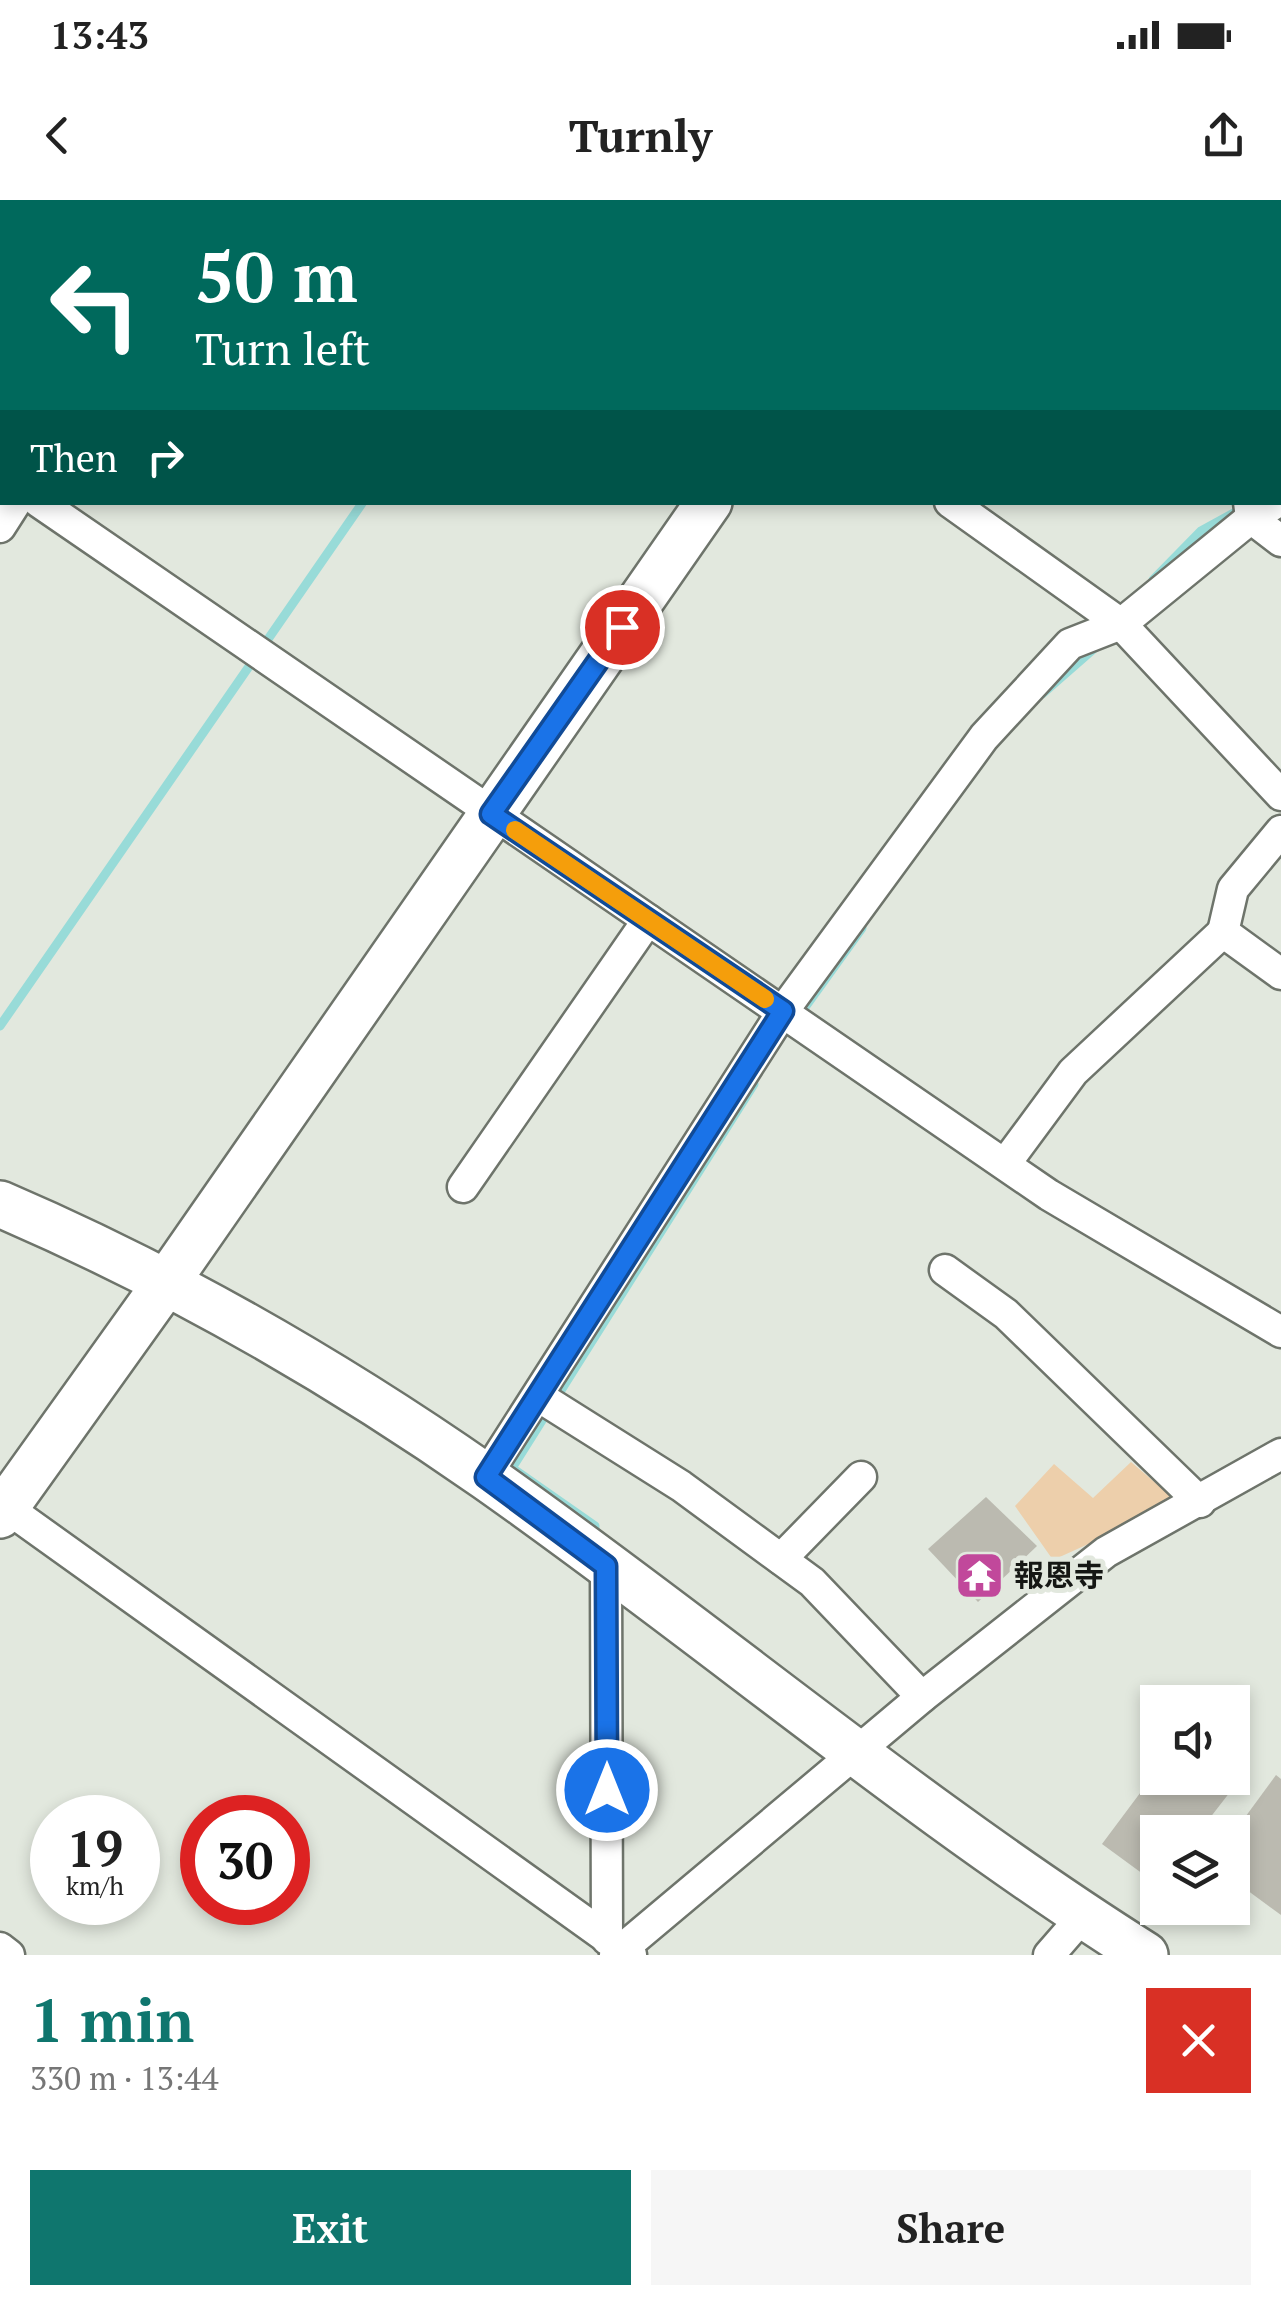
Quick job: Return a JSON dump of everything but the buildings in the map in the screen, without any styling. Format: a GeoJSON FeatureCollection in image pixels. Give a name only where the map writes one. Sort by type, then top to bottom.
{"type":"FeatureCollection","features":[{"type":"Feature","properties":{"kind":"street"},"geometry":{"type":"LineString","coordinates":[[0,526],[14,505]]}},
{"type":"Feature","properties":{"kind":"street"},"geometry":{"type":"LineString","coordinates":[[43,505],[1049,1195],[1281,1332]]}},
{"type":"Feature","properties":{"kind":"street"},"geometry":{"type":"LineString","coordinates":[[619,1950],[2,1508],[166,1284],[707,505]]}},
{"type":"Feature","properties":{"kind":"street"},"geometry":{"type":"LineString","coordinates":[[954,505],[1121,624],[1281,795]]}},
{"type":"Feature","properties":{"kind":"street"},"geometry":{"type":"LineString","coordinates":[[486,1477],[783,1011],[984,736],[1070,644],[1121,624],[1268,505],[1281,541]]}},
{"type":"Feature","properties":{"kind":"street"},"geometry":{"type":"LineString","coordinates":[[1005,1164],[1073,1072],[1223,932],[1233,889],[1281,831]]}},
{"type":"Feature","properties":{"kind":"street"},"geometry":{"type":"LineString","coordinates":[[463,1187],[648,920]]}},
{"type":"Feature","properties":{"kind":"street"},"geometry":{"type":"LineString","coordinates":[[1223,932],[1281,974]]}},
{"type":"Feature","properties":{"kind":"street"},"geometry":{"type":"LineString","coordinates":[[0,1204],[166,1284],[329,1374],[486,1477],[977,1844],[1145,1955]]}},
{"type":"Feature","properties":{"kind":"street"},"geometry":{"type":"LineString","coordinates":[[945,1270],[1006,1314],[1200,1502]]}},
{"type":"Feature","properties":{"kind":"street"},"geometry":{"type":"LineString","coordinates":[[538,1396],[681,1486],[812,1582],[922,1696]]}},
{"type":"Feature","properties":{"kind":"street"},"geometry":{"type":"LineString","coordinates":[[619,1950],[922,1696],[1106,1552],[1274,1467]]}},
{"type":"Feature","properties":{"kind":"street"},"geometry":{"type":"LineString","coordinates":[[781,1559],[861,1477]]}},
{"type":"Feature","properties":{"kind":"street"},"geometry":{"type":"LineString","coordinates":[[606,1566],[619,1950]]}},
{"type":"Feature","properties":{"kind":"street"},"geometry":{"type":"LineString","coordinates":[[1050,1955],[1082,1916]]}},
{"type":"Feature","properties":{"kind":"street"},"geometry":{"type":"LineString","coordinates":[[0,1948],[8,1955]]}},
{"type":"Feature","properties":{"kind":"shaded area"},"geometry":{"type":"Polygon","coordinates":[[[1131,1462],[1179,1503],[1053,1560],[1015,1506],[1054,1464],[1093,1498],[1131,1462]]]}},
{"type":"Feature","properties":{"kind":"waterway"},"geometry":{"type":"LineString","coordinates":[[0,1026],[361,505]]}},
{"type":"Feature","properties":{"kind":"waterway"},"geometry":{"type":"LineString","coordinates":[[1153,580],[1201,531],[1241,509]]}},
{"type":"Feature","properties":{"kind":"waterway"},"geometry":{"type":"LineString","coordinates":[[1042,694],[1098,645]]}},
{"type":"Feature","properties":{"kind":"waterway"},"geometry":{"type":"LineString","coordinates":[[798,1017],[862,928]]}},
{"type":"Feature","properties":{"kind":"waterway"},"geometry":{"type":"LineString","coordinates":[[595,1536],[595,1526],[512,1468],[754,1084]]}},
{"type":"Feature","properties":{"kind":"slow traffic"},"geometry":{"type":"LineString","coordinates":[[515,830],[765,999]]}},
{"type":"Feature","properties":{"kind":"place","name":"報恩寺"},"geometry":{"type":"Point","coordinates":[979,1576]}},
{"type":"Feature","properties":{"kind":"route"},"geometry":{"type":"LineString","coordinates":[[607,1790],[606,1566],[486,1477],[783,1011],[491,814],[622,627]]}}]}
